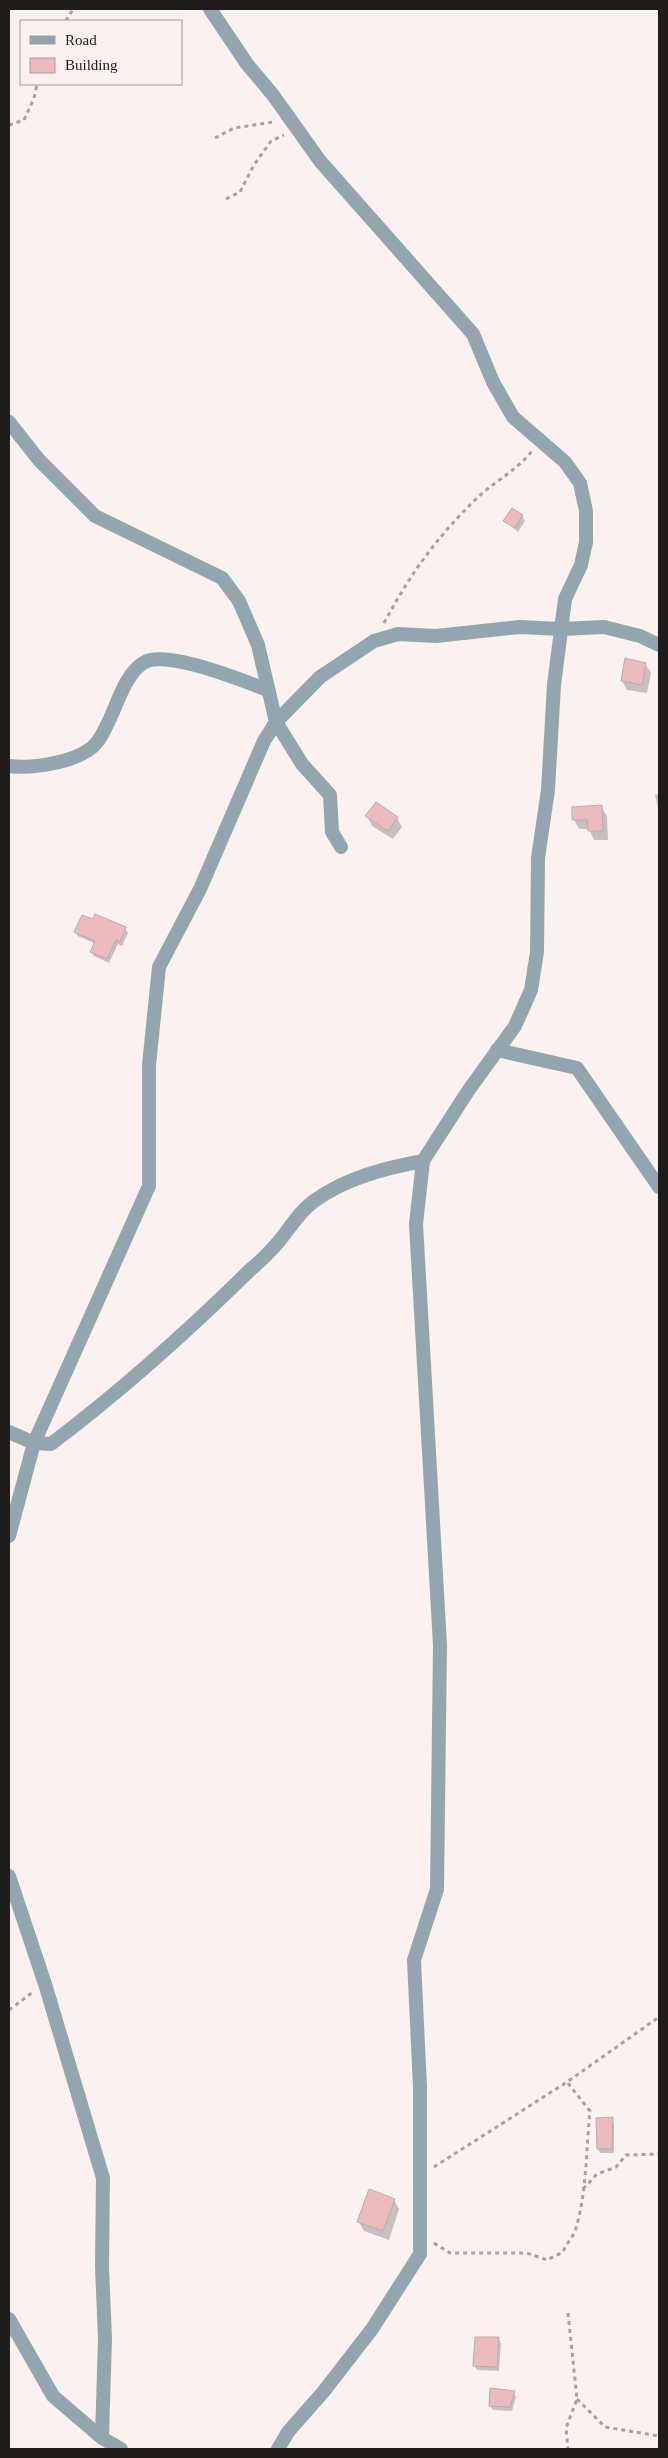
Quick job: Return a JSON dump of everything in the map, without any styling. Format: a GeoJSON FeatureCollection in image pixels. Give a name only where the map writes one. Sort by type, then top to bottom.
{"type":"FeatureCollection","features":[{"type":"Feature","properties":{"kind":"street"},"geometry":{"type":"LineString","coordinates":[[210,9],[247,64],[320,161],[473,334],[493,382],[513,417],[565,462],[580,483],[586,511],[586,542],[581,565],[565,599],[554,685],[548,790],[538,858],[537,952],[531,990],[515,1026],[423,1161],[416,1224],[440,1645],[436,1890],[414,1960],[421,2176],[420,2254],[372,2329],[324,2391],[288,2432],[278,2449]]}},
{"type":"Feature","properties":{"kind":"street"},"geometry":{"type":"LineString","coordinates":[[9,422],[39,460],[95,516],[222,578],[239,601],[258,645],[276,722],[302,764],[330,795],[332,832],[341,847]]}},
{"type":"Feature","properties":{"kind":"street"},"geometry":{"type":"LineString","coordinates":[[9,1536],[34,1443],[149,1186],[149,1065],[159,967],[200,889],[264,741],[276,722],[320,677],[374,641],[398,634],[436,636],[520,627],[561,630],[604,628],[640,636],[659,645]]}},
{"type":"Feature","properties":{"kind":"street"},"geometry":{"type":"LineString","coordinates":[[9,766],[62,762],[86,752],[98,741],[119,696],[134,670],[147,661],[176,660],[268,690]]}},
{"type":"Feature","properties":{"kind":"street"},"geometry":{"type":"LineString","coordinates":[[498,1050],[577,1068],[659,1187]]}},
{"type":"Feature","properties":{"kind":"street"},"geometry":{"type":"LineString","coordinates":[[9,1432],[34,1443],[50,1444],[91,1413],[199,1320],[273,1249],[294,1219],[314,1201],[380,1169],[423,1161]]}},
{"type":"Feature","properties":{"kind":"street"},"geometry":{"type":"LineString","coordinates":[[9,1876],[45,1984],[103,2178],[102,2267],[105,2338],[102,2438]]}},
{"type":"Feature","properties":{"kind":"street"},"geometry":{"type":"LineString","coordinates":[[9,2319],[53,2396],[102,2438],[121,2449]]}},
{"type":"Feature","properties":{"kind":"path"},"geometry":{"type":"LineString","coordinates":[[67,20],[73,9]]}},
{"type":"Feature","properties":{"kind":"path"},"geometry":{"type":"LineString","coordinates":[[9,125],[24,120],[37,85]]}},
{"type":"Feature","properties":{"kind":"path"},"geometry":{"type":"LineString","coordinates":[[215,138],[234,128],[291,120]]}},
{"type":"Feature","properties":{"kind":"path"},"geometry":{"type":"LineString","coordinates":[[226,199],[240,192],[254,165],[271,141],[286,134],[302,135]]}},
{"type":"Feature","properties":{"kind":"path"},"geometry":{"type":"LineString","coordinates":[[374,641],[406,581],[437,539],[478,497],[527,458],[540,441]]}},
{"type":"Feature","properties":{"kind":"path"},"geometry":{"type":"LineString","coordinates":[[9,2010],[45,1984]]}},
{"type":"Feature","properties":{"kind":"path"},"geometry":{"type":"LineString","coordinates":[[421,2176],[567,2082],[659,2017]]}},
{"type":"Feature","properties":{"kind":"path"},"geometry":{"type":"LineString","coordinates":[[421,2243],[435,2243],[450,2253],[527,2254],[547,2260],[563,2252],[576,2230],[583,2189],[590,2111],[567,2082]]}},
{"type":"Feature","properties":{"kind":"path"},"geometry":{"type":"LineString","coordinates":[[583,2189],[597,2174],[616,2167],[626,2155],[659,2154]]}},
{"type":"Feature","properties":{"kind":"path"},"geometry":{"type":"LineString","coordinates":[[568,2313],[577,2399],[566,2428],[568,2449]]}},
{"type":"Feature","properties":{"kind":"path"},"geometry":{"type":"LineString","coordinates":[[577,2399],[605,2427],[659,2436]]}},
{"type":"Feature","properties":{"kind":"building"},"geometry":{"type":"Polygon","coordinates":[[[512,508],[523,515],[515,528],[503,521],[512,508]]]}},
{"type":"Feature","properties":{"kind":"building"},"geometry":{"type":"Polygon","coordinates":[[[625,658],[646,663],[642,685],[621,681],[625,658]]]}},
{"type":"Feature","properties":{"kind":"building"},"geometry":{"type":"Polygon","coordinates":[[[376,802],[398,817],[388,831],[365,816],[376,802]]]}},
{"type":"Feature","properties":{"kind":"building"},"geometry":{"type":"Polygon","coordinates":[[[602,805],[603,831],[588,831],[587,820],[572,820],[572,807],[602,805]]]}},
{"type":"Feature","properties":{"kind":"building"},"geometry":{"type":"Polygon","coordinates":[[[95,914],[126,927],[120,942],[116,940],[107,959],[90,952],[95,941],[74,932],[82,915],[93,919],[95,914]]]}},
{"type":"Feature","properties":{"kind":"building"},"geometry":{"type":"Polygon","coordinates":[[[613,2117],[612,2149],[597,2149],[596,2118],[613,2117]]]}},
{"type":"Feature","properties":{"kind":"building"},"geometry":{"type":"Polygon","coordinates":[[[369,2189],[395,2199],[383,2231],[357,2222],[369,2189]]]}},
{"type":"Feature","properties":{"kind":"building"},"geometry":{"type":"Polygon","coordinates":[[[475,2337],[499,2337],[497,2367],[473,2366],[475,2337]]]}},
{"type":"Feature","properties":{"kind":"building"},"geometry":{"type":"Polygon","coordinates":[[[490,2388],[515,2391],[510,2407],[489,2406],[490,2388]]]}}]}
